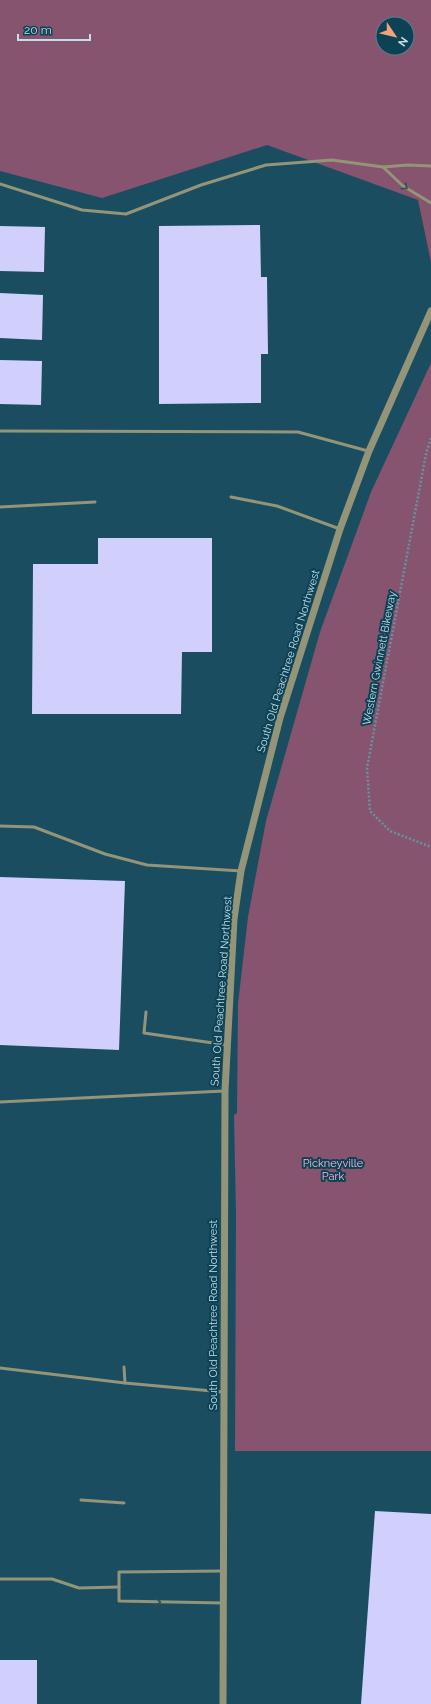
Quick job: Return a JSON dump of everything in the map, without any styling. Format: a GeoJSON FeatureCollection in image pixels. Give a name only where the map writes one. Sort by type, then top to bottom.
{"type":"FeatureCollection","features":[{"type":"Feature","properties":{"kind":"street","name":"South Old Peachtree Road Northwest"},"geometry":{"type":"LineString","coordinates":[[223,1704],[225,1091],[234,919],[241,871],[280,718],[340,529],[369,451],[431,312]]}},
{"type":"Feature","properties":{"kind":"lane"},"geometry":{"type":"LineString","coordinates":[[0,184],[82,210],[126,214],[201,185],[266,165],[332,160],[383,167],[408,165],[431,166]]}},
{"type":"Feature","properties":{"kind":"lane"},"geometry":{"type":"LineString","coordinates":[[383,167],[403,186],[431,203]]}},
{"type":"Feature","properties":{"kind":"lane"},"geometry":{"type":"LineString","coordinates":[[0,431],[298,432],[369,451]]}},
{"type":"Feature","properties":{"kind":"lane"},"geometry":{"type":"LineString","coordinates":[[231,497],[277,506],[340,529]]}},
{"type":"Feature","properties":{"kind":"lane"},"geometry":{"type":"LineString","coordinates":[[0,506],[95,502]]}},
{"type":"Feature","properties":{"kind":"lane"},"geometry":{"type":"LineString","coordinates":[[0,826],[34,827],[105,854],[147,865],[241,871]]}},
{"type":"Feature","properties":{"kind":"lane"},"geometry":{"type":"LineString","coordinates":[[146,1012],[144,1033],[227,1044]]}},
{"type":"Feature","properties":{"kind":"lane"},"geometry":{"type":"LineString","coordinates":[[0,1102],[225,1091]]}},
{"type":"Feature","properties":{"kind":"lane"},"geometry":{"type":"LineString","coordinates":[[124,1367],[126,1383]]}},
{"type":"Feature","properties":{"kind":"lane"},"geometry":{"type":"LineString","coordinates":[[0,1368],[126,1383],[224,1392]]}},
{"type":"Feature","properties":{"kind":"lane"},"geometry":{"type":"LineString","coordinates":[[81,1500],[124,1503]]}},
{"type":"Feature","properties":{"kind":"lane"},"geometry":{"type":"LineString","coordinates":[[224,1571],[119,1572],[119,1601],[224,1603]]}},
{"type":"Feature","properties":{"kind":"lane"},"geometry":{"type":"LineString","coordinates":[[0,1579],[52,1579],[79,1588],[119,1588]]}},
{"type":"Feature","properties":{"kind":"path","name":"Western Gwinnett Bikeway"},"geometry":{"type":"LineString","coordinates":[[431,438],[426,454],[367,768],[370,811],[390,831],[431,847]]}},
{"type":"Feature","properties":{"kind":"green space"},"geometry":{"type":"Polygon","coordinates":[[[0,0],[431,0],[431,262],[418,200],[267,145],[102,198],[0,171],[0,0]]]}},
{"type":"Feature","properties":{"kind":"green space","name":"Pickneyville Park"},"geometry":{"type":"Polygon","coordinates":[[[431,363],[431,1451],[235,1451],[236,1214],[234,1115],[237,1113],[238,1004],[248,917],[266,821],[320,632],[371,492],[431,363]]]}},
{"type":"Feature","properties":{"kind":"building"},"geometry":{"type":"Polygon","coordinates":[[[260,225],[261,277],[267,277],[268,354],[261,354],[261,403],[159,404],[159,226],[260,225]]]}},
{"type":"Feature","properties":{"kind":"building"},"geometry":{"type":"Polygon","coordinates":[[[0,226],[45,227],[44,272],[0,271],[0,226]]]}},
{"type":"Feature","properties":{"kind":"building"},"geometry":{"type":"Polygon","coordinates":[[[0,293],[43,295],[42,340],[0,338],[0,293]]]}},
{"type":"Feature","properties":{"kind":"building"},"geometry":{"type":"Polygon","coordinates":[[[0,360],[42,361],[41,405],[0,404],[0,360]]]}},
{"type":"Feature","properties":{"kind":"building"},"geometry":{"type":"Polygon","coordinates":[[[98,538],[212,538],[212,652],[182,652],[181,714],[32,714],[33,564],[98,564],[98,538]]]}},
{"type":"Feature","properties":{"kind":"building"},"geometry":{"type":"Polygon","coordinates":[[[0,877],[125,881],[119,1050],[0,1045],[0,877]]]}},
{"type":"Feature","properties":{"kind":"building"},"geometry":{"type":"Polygon","coordinates":[[[375,1511],[431,1514],[431,1704],[361,1704],[375,1511]]]}},
{"type":"Feature","properties":{"kind":"building"},"geometry":{"type":"Polygon","coordinates":[[[0,1660],[37,1660],[37,1704],[0,1704],[0,1660]]]}}]}
